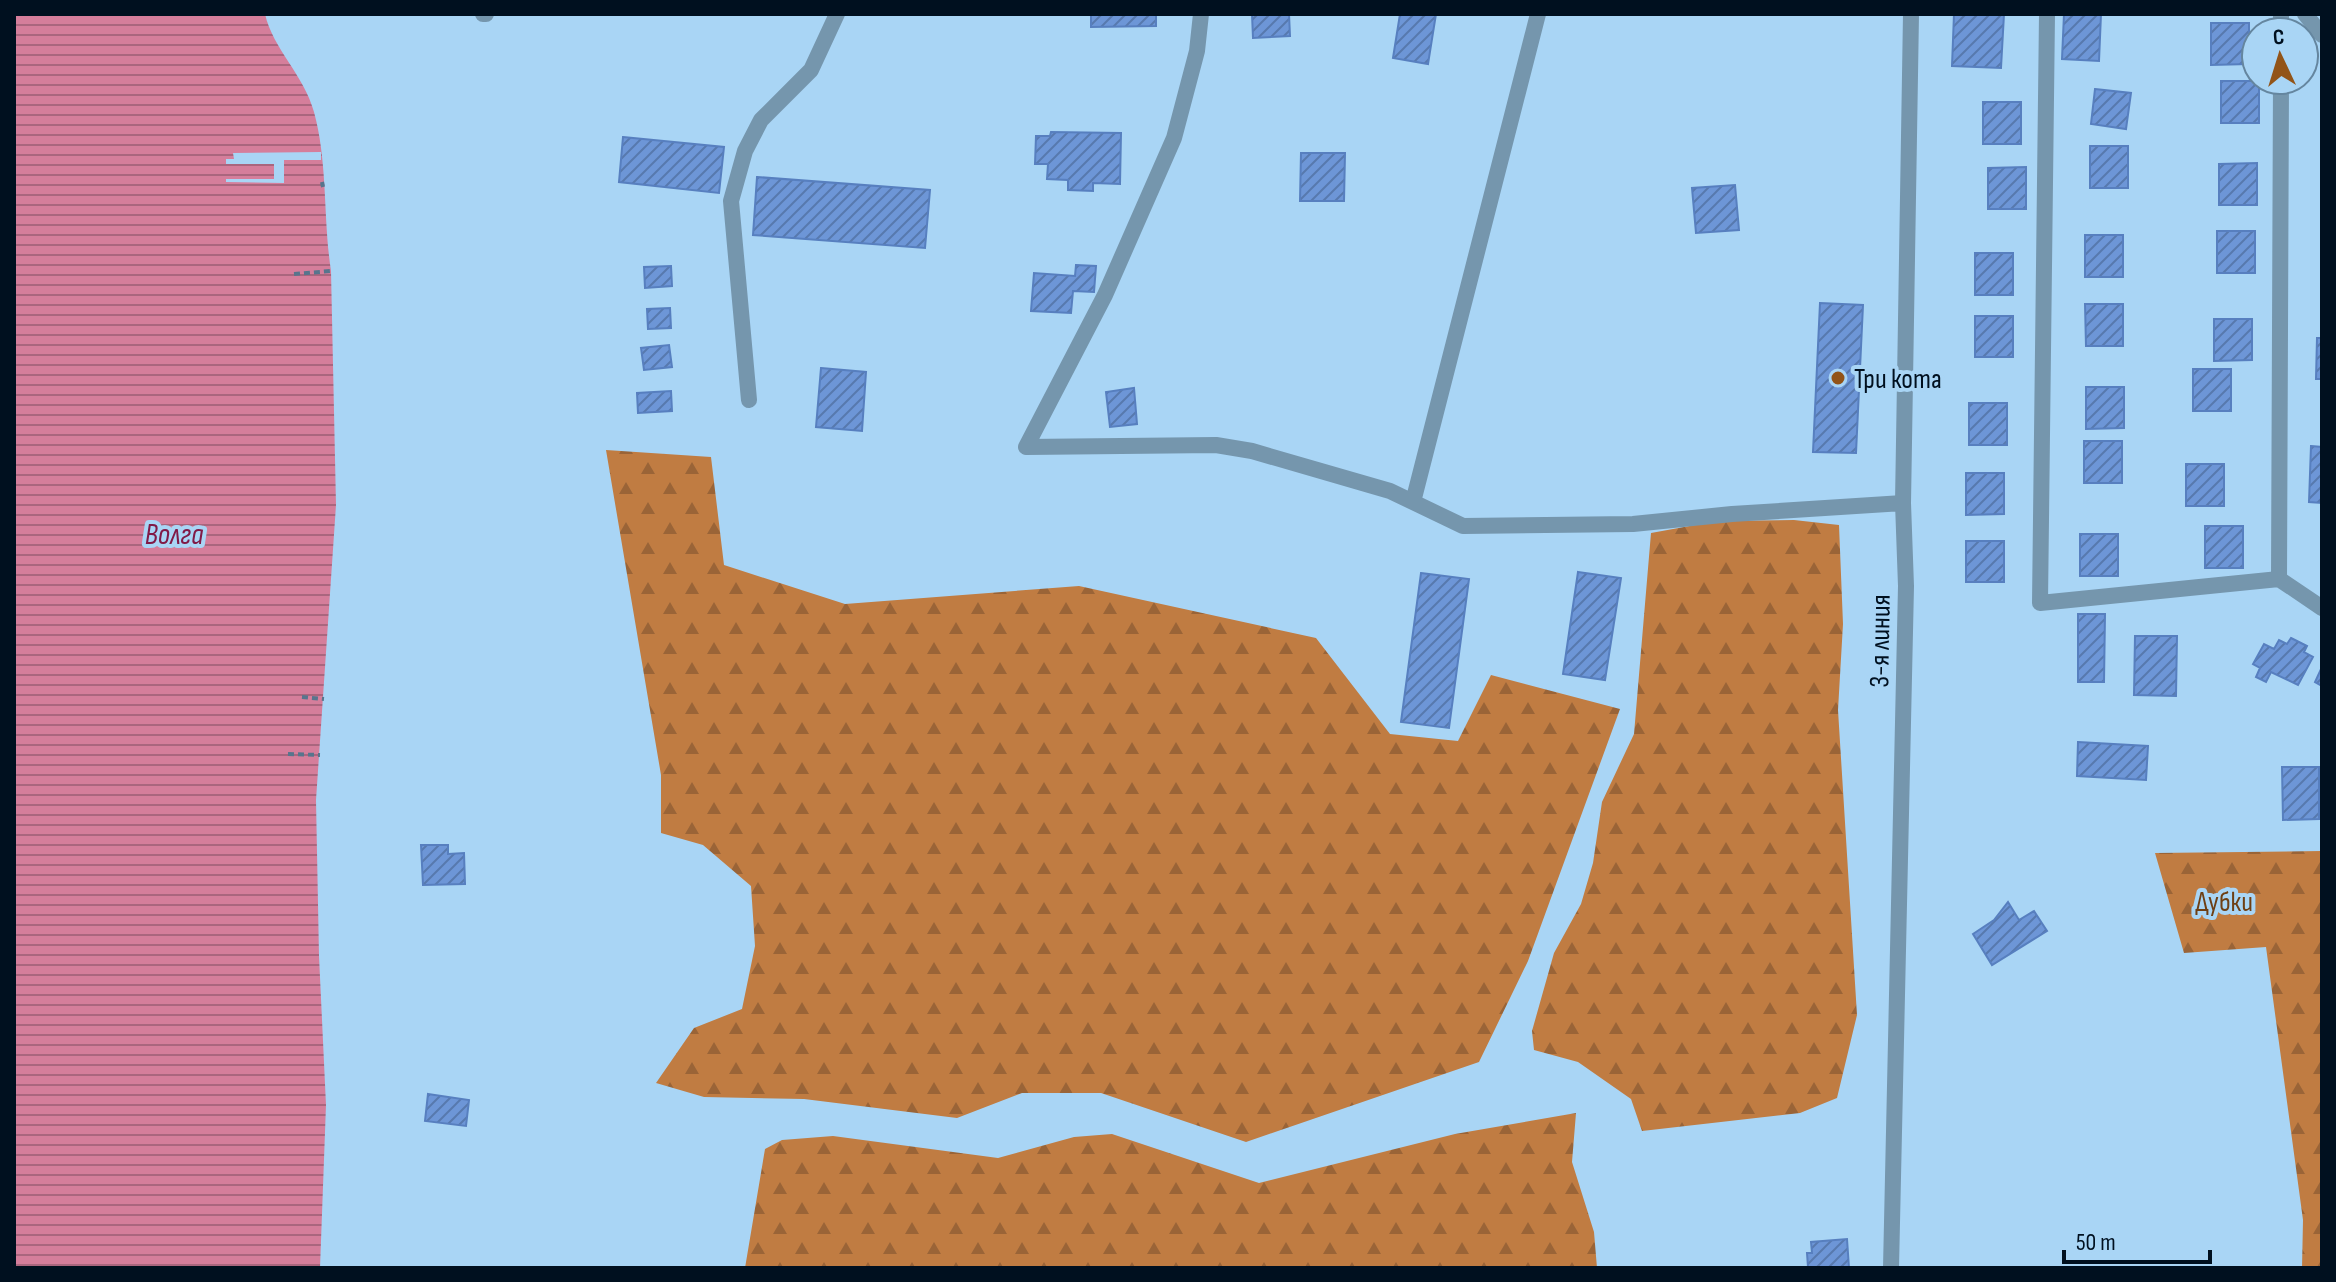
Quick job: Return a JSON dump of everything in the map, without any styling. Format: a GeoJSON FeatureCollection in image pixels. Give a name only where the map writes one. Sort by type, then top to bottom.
{"type":"FeatureCollection","features":[{"type":"Feature","properties":{"kind":"street"},"geometry":{"type":"LineString","coordinates":[[749,400],[731,201],[745,151],[761,120],[811,70],[837,14]]}},
{"type":"Feature","properties":{"kind":"street"},"geometry":{"type":"LineString","coordinates":[[1201,14],[1197,51],[1174,138],[1105,295],[1026,447],[1216,445],[1267,455],[1390,491],[1463,526],[1633,524],[1903,503]]}},
{"type":"Feature","properties":{"kind":"street"},"geometry":{"type":"LineString","coordinates":[[1413,502],[1538,14]]}},
{"type":"Feature","properties":{"kind":"street","name":"3-я линия"},"geometry":{"type":"LineString","coordinates":[[1891,1268],[1906,601],[1903,503],[1911,14]]}},
{"type":"Feature","properties":{"kind":"street"},"geometry":{"type":"LineString","coordinates":[[2047,14],[2040,603],[2279,579],[2322,608]]}},
{"type":"Feature","properties":{"kind":"street"},"geometry":{"type":"LineString","coordinates":[[2305,14],[2322,35]]}},
{"type":"Feature","properties":{"kind":"street"},"geometry":{"type":"LineString","coordinates":[[2279,579],[2281,96]]}},
{"type":"Feature","properties":{"kind":"path"},"geometry":{"type":"LineString","coordinates":[[294,274],[331,271]]}},
{"type":"Feature","properties":{"kind":"path"},"geometry":{"type":"LineString","coordinates":[[302,697],[324,699]]}},
{"type":"Feature","properties":{"kind":"path"},"geometry":{"type":"LineString","coordinates":[[288,754],[320,755]]}},
{"type":"Feature","properties":{"kind":"green space"},"geometry":{"type":"Polygon","coordinates":[[[606,450],[711,457],[724,565],[845,604],[1079,586],[1316,638],[1390,734],[1458,741],[1491,675],[1620,709],[1528,961],[1479,1062],[1246,1142],[1101,1093],[1022,1093],[957,1118],[804,1099],[704,1097],[656,1083],[694,1028],[742,1009],[755,946],[751,886],[703,845],[661,833],[661,775],[606,450]]]}},
{"type":"Feature","properties":{"kind":"green space"},"geometry":{"type":"Polygon","coordinates":[[[1794,520],[1839,525],[1843,624],[1838,710],[1857,1015],[1837,1098],[1800,1113],[1642,1131],[1631,1099],[1578,1062],[1534,1050],[1532,1031],[1554,953],[1581,904],[1593,863],[1602,802],[1634,734],[1651,533],[1717,521],[1794,520]]]}},
{"type":"Feature","properties":{"kind":"green space","name":"Дубки"},"geometry":{"type":"Polygon","coordinates":[[[2322,851],[2322,1268],[2302,1268],[2303,1220],[2266,947],[2184,953],[2155,853],[2322,851]]]}},
{"type":"Feature","properties":{"kind":"green space"},"geometry":{"type":"Polygon","coordinates":[[[1576,1113],[1572,1162],[1594,1232],[1597,1268],[745,1268],[765,1149],[782,1140],[833,1136],[998,1158],[1074,1137],[1112,1134],[1259,1183],[1455,1134],[1576,1113]]]}},
{"type":"Feature","properties":{"kind":"water","name":"Волга"},"geometry":{"type":"Polygon","coordinates":[[[14,14],[265,14],[314,112],[321,151],[331,271],[336,505],[316,800],[326,1105],[320,1268],[14,1268],[14,14]]]}},
{"type":"Feature","properties":{"kind":"pier"},"geometry":{"type":"Polygon","coordinates":[[[321,152],[321,160],[284,160],[284,183],[226,182],[226,179],[274,179],[274,164],[226,164],[226,159],[234,159],[233,153],[321,152]]]}},
{"type":"Feature","properties":{"kind":"building"},"geometry":{"type":"Polygon","coordinates":[[[1091,14],[1156,14],[1156,26],[1091,27],[1091,14]]]}},
{"type":"Feature","properties":{"kind":"building"},"geometry":{"type":"Polygon","coordinates":[[[1252,14],[1289,14],[1290,36],[1253,38],[1252,14]]]}},
{"type":"Feature","properties":{"kind":"building"},"geometry":{"type":"Polygon","coordinates":[[[1400,14],[1436,14],[1428,64],[1393,58],[1400,14]]]}},
{"type":"Feature","properties":{"kind":"building"},"geometry":{"type":"Polygon","coordinates":[[[1954,14],[2004,14],[2001,68],[1952,66],[1954,14]]]}},
{"type":"Feature","properties":{"kind":"building"},"geometry":{"type":"Polygon","coordinates":[[[2064,14],[2101,14],[2099,61],[2062,59],[2064,14]]]}},
{"type":"Feature","properties":{"kind":"building"},"geometry":{"type":"Polygon","coordinates":[[[2211,23],[2240,23],[2240,64],[2211,65],[2211,23]]]}},
{"type":"Feature","properties":{"kind":"building"},"geometry":{"type":"Polygon","coordinates":[[[2221,81],[2240,81],[2240,96],[2259,96],[2259,123],[2221,123],[2221,81]]]}},
{"type":"Feature","properties":{"kind":"building"},"geometry":{"type":"Polygon","coordinates":[[[2095,89],[2131,93],[2126,129],[2091,124],[2095,89]]]}},
{"type":"Feature","properties":{"kind":"building"},"geometry":{"type":"Polygon","coordinates":[[[1983,102],[2021,102],[2021,144],[1983,144],[1983,102]]]}},
{"type":"Feature","properties":{"kind":"building"},"geometry":{"type":"Polygon","coordinates":[[[1051,132],[1121,133],[1120,184],[1093,183],[1093,191],[1068,190],[1068,180],[1047,179],[1048,164],[1035,164],[1036,136],[1050,136],[1051,132]]]}},
{"type":"Feature","properties":{"kind":"building"},"geometry":{"type":"Polygon","coordinates":[[[623,137],[724,147],[719,193],[619,182],[623,137]]]}},
{"type":"Feature","properties":{"kind":"building"},"geometry":{"type":"Polygon","coordinates":[[[2090,146],[2128,146],[2128,188],[2090,188],[2090,146]]]}},
{"type":"Feature","properties":{"kind":"building"},"geometry":{"type":"Polygon","coordinates":[[[1301,153],[1345,153],[1344,201],[1300,201],[1301,153]]]}},
{"type":"Feature","properties":{"kind":"building"},"geometry":{"type":"Polygon","coordinates":[[[2257,163],[2257,205],[2219,205],[2219,164],[2257,163]]]}},
{"type":"Feature","properties":{"kind":"building"},"geometry":{"type":"Polygon","coordinates":[[[2026,167],[2026,209],[1988,209],[1988,168],[2026,167]]]}},
{"type":"Feature","properties":{"kind":"building"},"geometry":{"type":"Polygon","coordinates":[[[757,177],[930,190],[925,248],[753,235],[757,177]]]}},
{"type":"Feature","properties":{"kind":"building"},"geometry":{"type":"Polygon","coordinates":[[[1735,185],[1739,230],[1696,233],[1692,188],[1735,185]]]}},
{"type":"Feature","properties":{"kind":"building"},"geometry":{"type":"Polygon","coordinates":[[[2217,231],[2255,231],[2255,273],[2217,273],[2217,231]]]}},
{"type":"Feature","properties":{"kind":"building"},"geometry":{"type":"Polygon","coordinates":[[[2085,235],[2123,235],[2123,277],[2085,277],[2085,235]]]}},
{"type":"Feature","properties":{"kind":"building"},"geometry":{"type":"Polygon","coordinates":[[[1975,253],[2013,253],[2013,295],[1975,295],[1975,253]]]}},
{"type":"Feature","properties":{"kind":"building"},"geometry":{"type":"Polygon","coordinates":[[[1076,265],[1096,266],[1094,292],[1073,291],[1071,313],[1031,311],[1034,273],[1075,276],[1076,265]]]}},
{"type":"Feature","properties":{"kind":"building"},"geometry":{"type":"Polygon","coordinates":[[[671,266],[672,286],[645,288],[644,267],[671,266]]]}},
{"type":"Feature","properties":{"kind":"building","name":"Три кота"},"geometry":{"type":"Polygon","coordinates":[[[1820,303],[1863,305],[1856,453],[1813,452],[1820,303]]]}},
{"type":"Feature","properties":{"kind":"building"},"geometry":{"type":"Polygon","coordinates":[[[2085,304],[2123,304],[2123,346],[2086,346],[2085,304]]]}},
{"type":"Feature","properties":{"kind":"building"},"geometry":{"type":"Polygon","coordinates":[[[670,308],[671,328],[648,329],[647,309],[670,308]]]}},
{"type":"Feature","properties":{"kind":"building"},"geometry":{"type":"Polygon","coordinates":[[[1975,316],[2013,316],[2013,357],[1975,357],[1975,316]]]}},
{"type":"Feature","properties":{"kind":"building"},"geometry":{"type":"Polygon","coordinates":[[[2214,319],[2252,319],[2252,360],[2214,361],[2214,319]]]}},
{"type":"Feature","properties":{"kind":"building"},"geometry":{"type":"Polygon","coordinates":[[[2317,338],[2322,338],[2322,379],[2316,379],[2317,338]]]}},
{"type":"Feature","properties":{"kind":"building"},"geometry":{"type":"Polygon","coordinates":[[[669,345],[672,367],[644,370],[641,348],[669,345]]]}},
{"type":"Feature","properties":{"kind":"building"},"geometry":{"type":"Polygon","coordinates":[[[821,368],[866,372],[862,431],[816,427],[821,368]]]}},
{"type":"Feature","properties":{"kind":"building"},"geometry":{"type":"Polygon","coordinates":[[[2193,369],[2231,369],[2231,411],[2193,411],[2193,369]]]}},
{"type":"Feature","properties":{"kind":"building"},"geometry":{"type":"Polygon","coordinates":[[[2086,387],[2124,387],[2124,428],[2086,429],[2086,387]]]}},
{"type":"Feature","properties":{"kind":"building"},"geometry":{"type":"Polygon","coordinates":[[[1134,388],[1137,424],[1110,427],[1106,392],[1134,388]]]}},
{"type":"Feature","properties":{"kind":"building"},"geometry":{"type":"Polygon","coordinates":[[[671,391],[672,411],[638,413],[637,393],[671,391]]]}},
{"type":"Feature","properties":{"kind":"building"},"geometry":{"type":"Polygon","coordinates":[[[1969,403],[2007,403],[2007,445],[1969,445],[1969,403]]]}},
{"type":"Feature","properties":{"kind":"building"},"geometry":{"type":"Polygon","coordinates":[[[2084,441],[2122,441],[2122,483],[2084,483],[2084,441]]]}},
{"type":"Feature","properties":{"kind":"building"},"geometry":{"type":"Polygon","coordinates":[[[2311,446],[2322,447],[2322,503],[2309,502],[2311,446]]]}},
{"type":"Feature","properties":{"kind":"building"},"geometry":{"type":"Polygon","coordinates":[[[2186,464],[2224,464],[2224,506],[2186,506],[2186,464]]]}},
{"type":"Feature","properties":{"kind":"building"},"geometry":{"type":"Polygon","coordinates":[[[1966,473],[2004,473],[2004,514],[1966,515],[1966,473]]]}},
{"type":"Feature","properties":{"kind":"building"},"geometry":{"type":"Polygon","coordinates":[[[2205,526],[2243,526],[2243,568],[2205,568],[2205,526]]]}},
{"type":"Feature","properties":{"kind":"building"},"geometry":{"type":"Polygon","coordinates":[[[2080,534],[2118,534],[2118,576],[2080,576],[2080,534]]]}},
{"type":"Feature","properties":{"kind":"building"},"geometry":{"type":"Polygon","coordinates":[[[1966,541],[2004,541],[2004,582],[1966,582],[1966,541]]]}},
{"type":"Feature","properties":{"kind":"building"},"geometry":{"type":"Polygon","coordinates":[[[1578,572],[1621,578],[1605,680],[1563,674],[1578,572]]]}},
{"type":"Feature","properties":{"kind":"building"},"geometry":{"type":"Polygon","coordinates":[[[1421,573],[1469,579],[1449,728],[1401,722],[1421,573]]]}},
{"type":"Feature","properties":{"kind":"building"},"geometry":{"type":"Polygon","coordinates":[[[2078,614],[2105,614],[2104,682],[2078,682],[2078,614]]]}},
{"type":"Feature","properties":{"kind":"building"},"geometry":{"type":"Polygon","coordinates":[[[2135,636],[2177,636],[2176,696],[2134,695],[2135,636]]]}},
{"type":"Feature","properties":{"kind":"building"},"geometry":{"type":"Polygon","coordinates":[[[2291,638],[2307,646],[2304,652],[2313,657],[2298,685],[2271,672],[2266,682],[2256,677],[2260,668],[2253,664],[2264,644],[2274,649],[2279,640],[2287,644],[2291,638]]]}},
{"type":"Feature","properties":{"kind":"building"},"geometry":{"type":"Polygon","coordinates":[[[2322,667],[2322,686],[2315,682],[2322,667]]]}},
{"type":"Feature","properties":{"kind":"building"},"geometry":{"type":"Polygon","coordinates":[[[2078,742],[2148,746],[2146,780],[2077,776],[2078,742]]]}},
{"type":"Feature","properties":{"kind":"building"},"geometry":{"type":"Polygon","coordinates":[[[2282,767],[2319,767],[2319,819],[2283,820],[2282,767]]]}},
{"type":"Feature","properties":{"kind":"building"},"geometry":{"type":"Polygon","coordinates":[[[421,845],[448,845],[448,854],[464,853],[465,884],[423,885],[421,845]]]}},
{"type":"Feature","properties":{"kind":"building"},"geometry":{"type":"Polygon","coordinates":[[[2008,902],[2019,920],[2034,911],[2047,931],[1992,965],[1973,934],[1994,920],[2008,902]]]}},
{"type":"Feature","properties":{"kind":"building"},"geometry":{"type":"Polygon","coordinates":[[[428,1094],[469,1100],[466,1126],[425,1121],[428,1094]]]}},
{"type":"Feature","properties":{"kind":"building"},"geometry":{"type":"Polygon","coordinates":[[[1847,1239],[1849,1268],[1808,1267],[1807,1253],[1812,1253],[1811,1242],[1847,1239]]]}},
{"type":"Feature","properties":{"kind":"place","name":"Три кота"},"geometry":{"type":"Point","coordinates":[1838,378]}}]}
